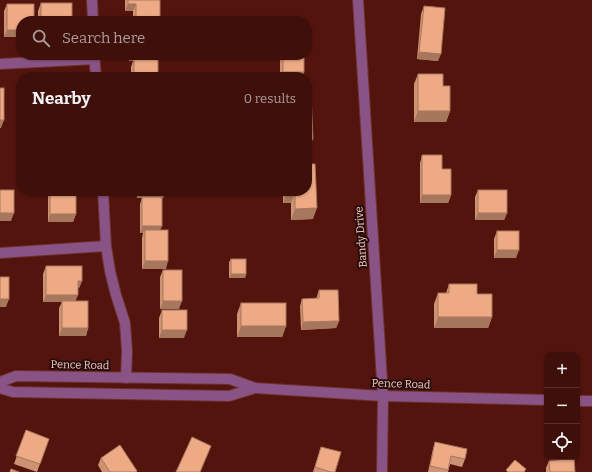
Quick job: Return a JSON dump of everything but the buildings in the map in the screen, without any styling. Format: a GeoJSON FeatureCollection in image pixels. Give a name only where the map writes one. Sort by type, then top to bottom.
{"type":"FeatureCollection","features":[{"type":"Feature","properties":{"kind":"street"},"geometry":{"type":"LineString","coordinates":[[92,0],[93,16]]}},
{"type":"Feature","properties":{"kind":"street","name":"Bandy Drive"},"geometry":{"type":"LineString","coordinates":[[358,0],[383,396],[382,472]]}},
{"type":"Feature","properties":{"kind":"street"},"geometry":{"type":"LineString","coordinates":[[0,64],[54,60]]}},
{"type":"Feature","properties":{"kind":"street"},"geometry":{"type":"LineString","coordinates":[[94,60],[96,72]]}},
{"type":"Feature","properties":{"kind":"street"},"geometry":{"type":"LineString","coordinates":[[103,196],[106,246],[110,271],[125,322],[127,351],[126,378]]}},
{"type":"Feature","properties":{"kind":"street"},"geometry":{"type":"LineString","coordinates":[[0,253],[106,246]]}},
{"type":"Feature","properties":{"kind":"street","name":"Pence Road"},"geometry":{"type":"LineString","coordinates":[[0,382],[16,376],[230,379],[255,388],[383,396],[544,400]]}},
{"type":"Feature","properties":{"kind":"street","name":"Pence Road"},"geometry":{"type":"LineString","coordinates":[[0,388],[13,392],[229,396],[255,388]]}},
{"type":"Feature","properties":{"kind":"street"},"geometry":{"type":"LineString","coordinates":[[580,401],[592,401]]}}]}
